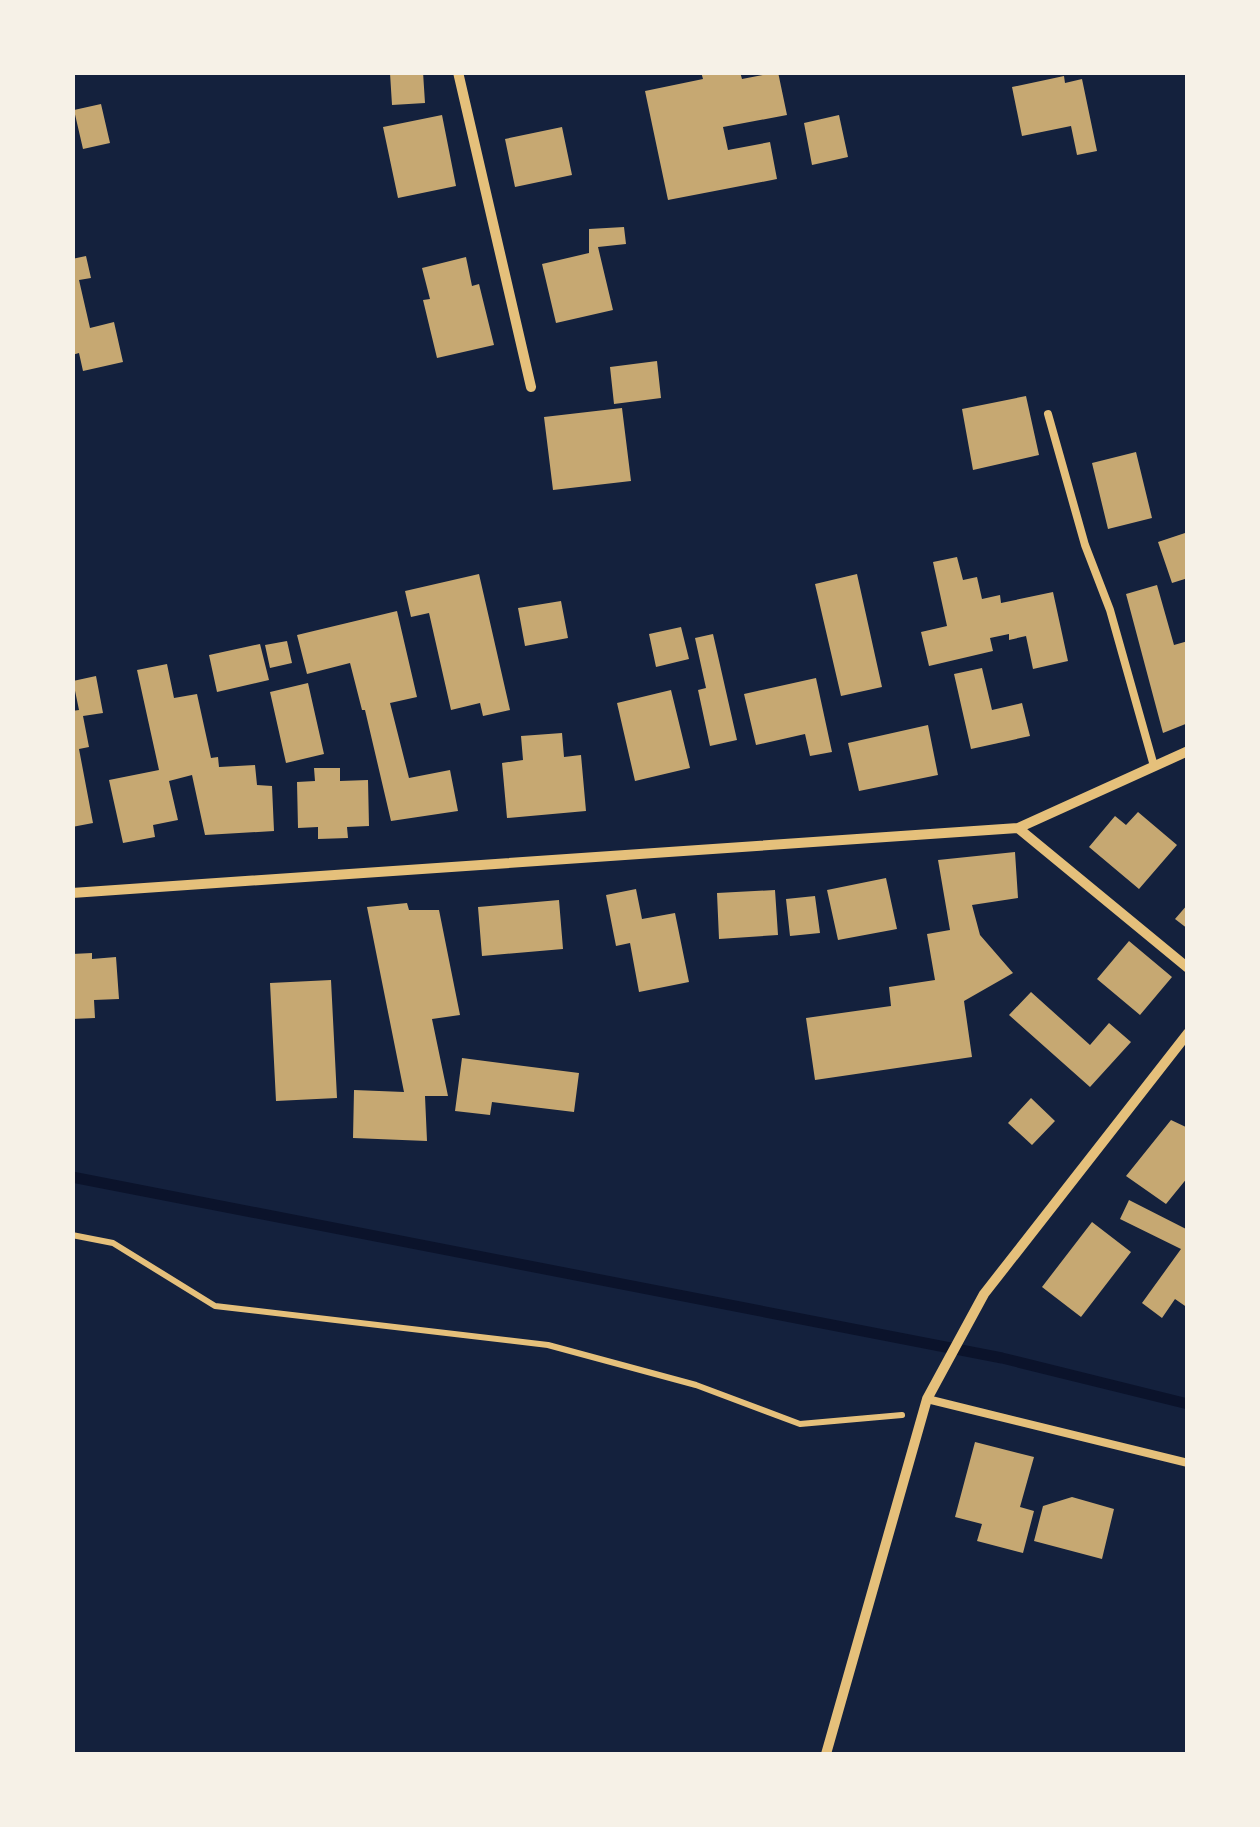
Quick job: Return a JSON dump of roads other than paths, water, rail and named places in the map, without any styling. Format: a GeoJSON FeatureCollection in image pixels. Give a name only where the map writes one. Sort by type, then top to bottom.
{"type":"FeatureCollection","features":[{"type":"Feature","properties":{"kind":"street"},"geometry":{"type":"LineString","coordinates":[[458,72],[530,387]]}},
{"type":"Feature","properties":{"kind":"street"},"geometry":{"type":"LineString","coordinates":[[72,894],[1018,828],[1188,750]]}},
{"type":"Feature","properties":{"kind":"street"},"geometry":{"type":"LineString","coordinates":[[1018,828],[1188,968]]}},
{"type":"Feature","properties":{"kind":"street"},"geometry":{"type":"LineString","coordinates":[[826,1754],[927,1400],[984,1294],[1188,1033]]}},
{"type":"Feature","properties":{"kind":"lane"},"geometry":{"type":"LineString","coordinates":[[1048,414],[1154,766]]}},
{"type":"Feature","properties":{"kind":"lane"},"geometry":{"type":"LineString","coordinates":[[927,1400],[1188,1463]]}},
{"type":"Feature","properties":{"kind":"waterway"},"geometry":{"type":"LineString","coordinates":[[72,1177],[1002,1358],[1188,1404]]}}]}
